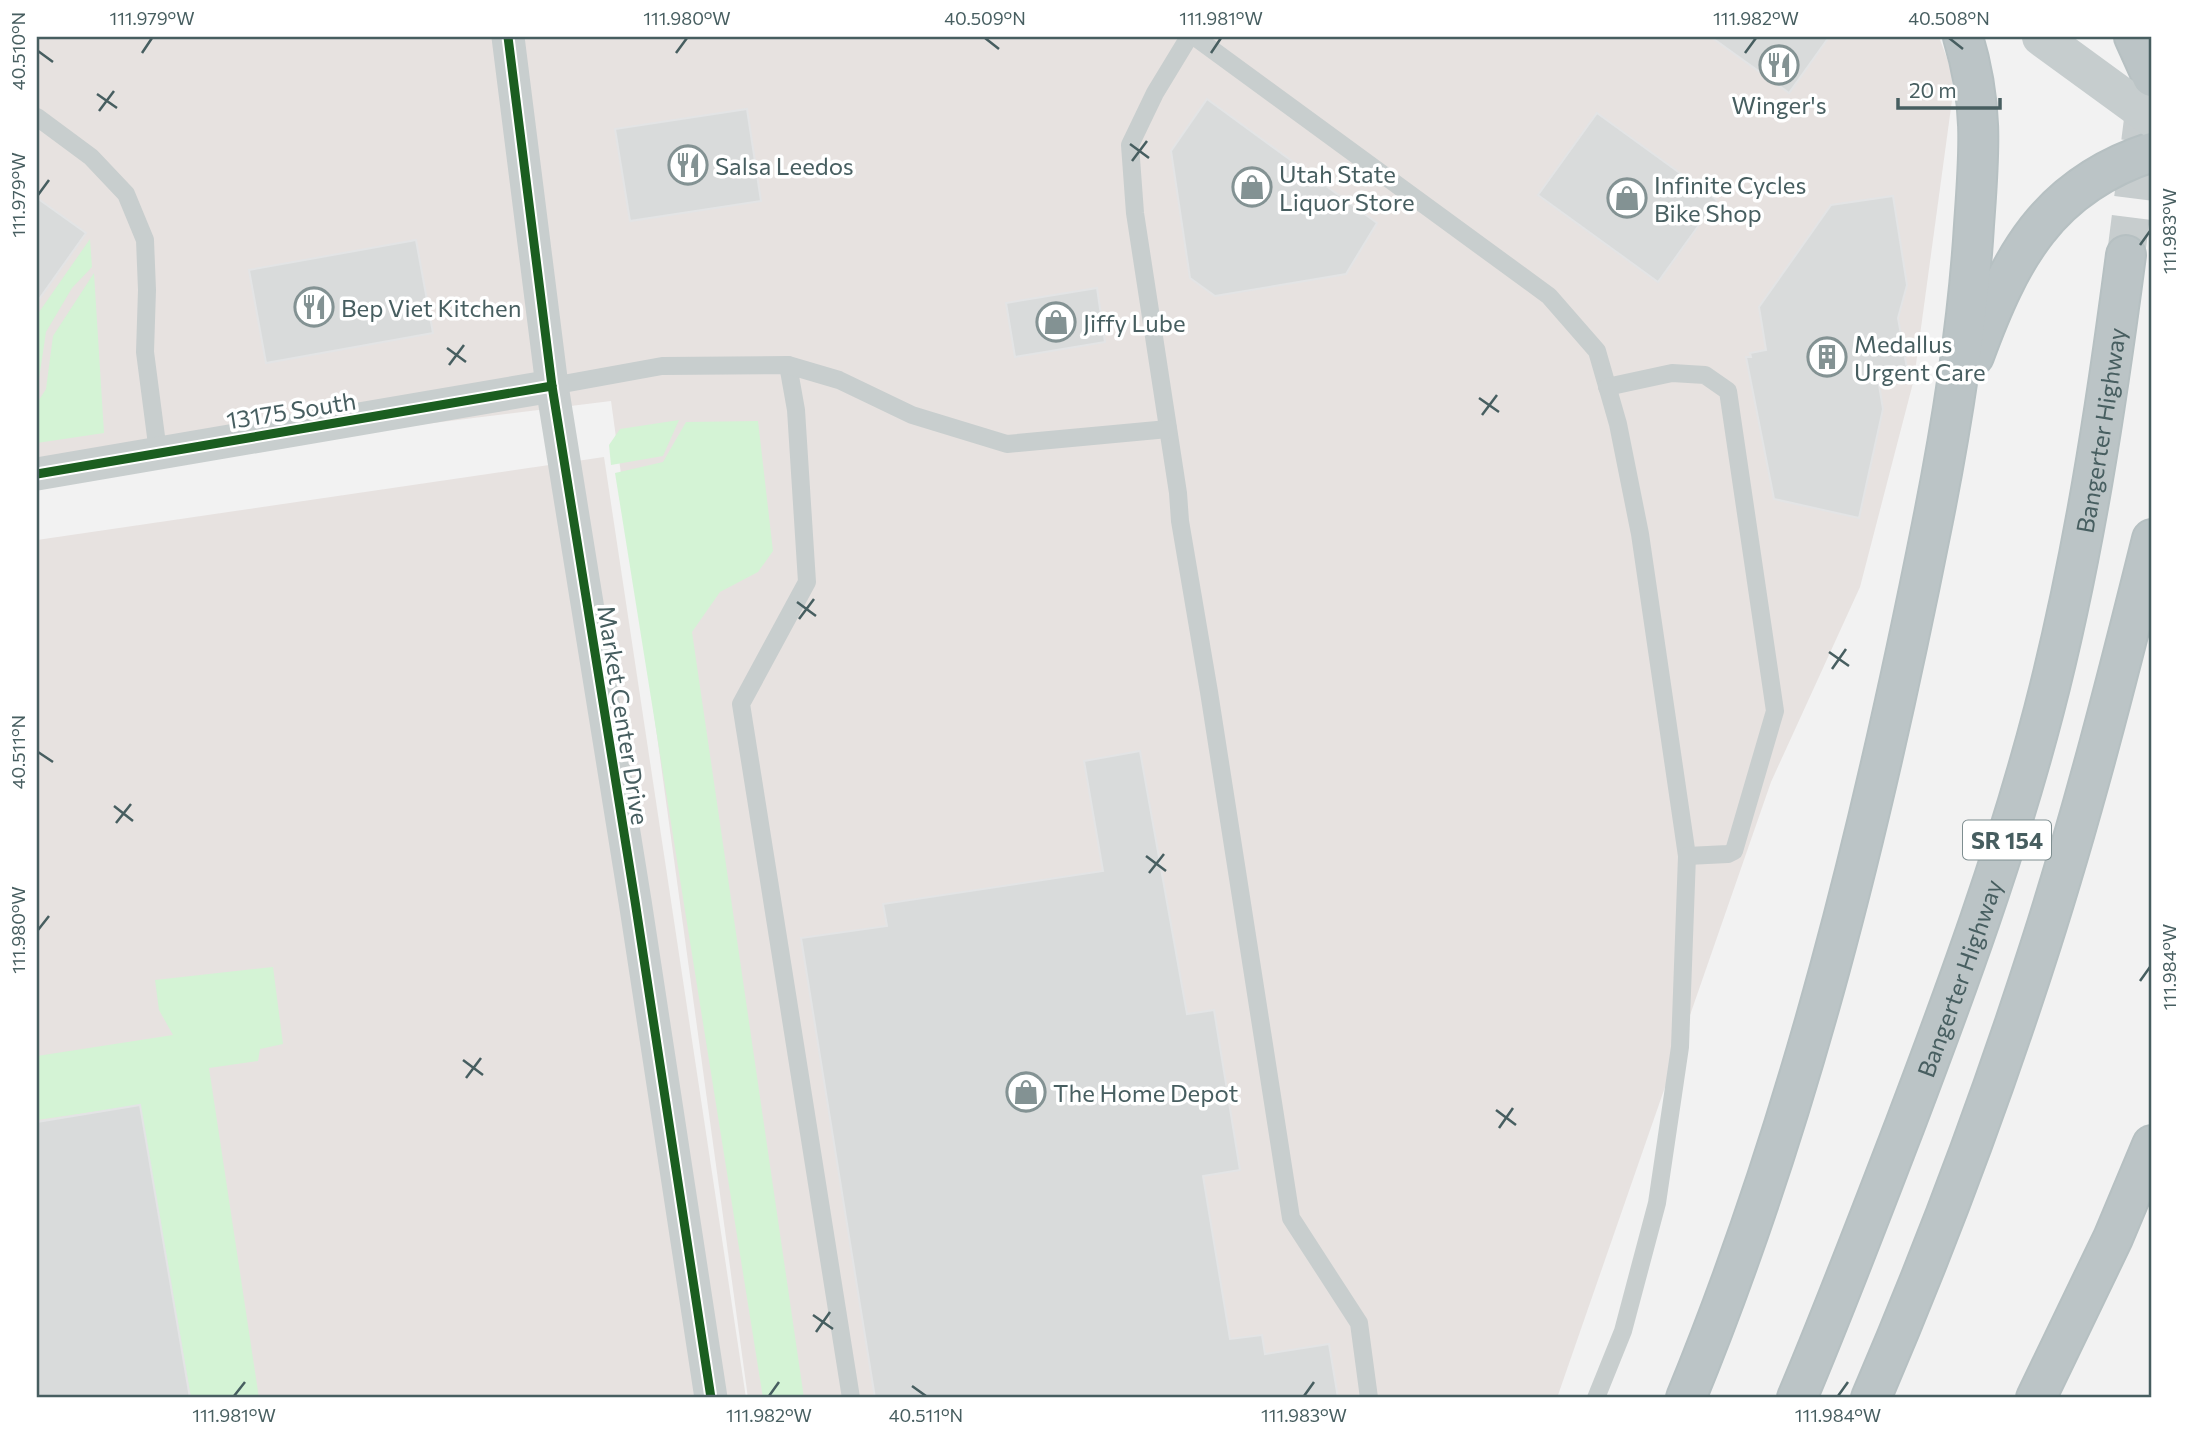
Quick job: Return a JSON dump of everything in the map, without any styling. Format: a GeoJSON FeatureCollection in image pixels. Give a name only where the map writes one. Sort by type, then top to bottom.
{"type":"FeatureCollection","features":[{"type":"Feature","properties":{"kind":"highway"},"geometry":{"type":"LineString","coordinates":[[1686,1398],[1766,1184],[1825,990],[1918,595],[1953,422],[1973,248],[1980,130],[1977,97],[1963,37]]}},
{"type":"Feature","properties":{"kind":"highway"},"geometry":{"type":"LineString","coordinates":[[2134,37],[2152,77]]}},
{"type":"Feature","properties":{"kind":"highway"},"geometry":{"type":"LineString","coordinates":[[1953,422],[1981,338],[2027,242],[2050,213],[2085,182],[2117,165],[2152,152]]}},
{"type":"Feature","properties":{"kind":"highway","name":"Bangerter Highway"},"geometry":{"type":"LineString","coordinates":[[1797,1398],[1952,1004],[2015,816],[2070,603],[2092,494],[2126,255]]}},
{"type":"Feature","properties":{"kind":"highway","name":"SR 154"},"geometry":{"type":"LineString","coordinates":[[1871,1398],[1909,1311],[1960,1179],[2036,960],[2114,693],[2152,539]]}},
{"type":"Feature","properties":{"kind":"highway"},"geometry":{"type":"LineString","coordinates":[[2036,1398],[2113,1238],[2152,1145]]}},
{"type":"Feature","properties":{"kind":"main road"},"geometry":{"type":"LineString","coordinates":[[2041,37],[2152,118]]}},
{"type":"Feature","properties":{"kind":"street","name":"Market Center Drive"},"geometry":{"type":"LineString","coordinates":[[508,37],[552,386],[711,1398]]}},
{"type":"Feature","properties":{"kind":"street","name":"13175 South"},"geometry":{"type":"LineString","coordinates":[[37,474],[552,386]]}},
{"type":"Feature","properties":{"kind":"lane"},"geometry":{"type":"LineString","coordinates":[[1189,37],[1155,93],[1130,145],[1135,213],[1180,521],[1291,1218],[1359,1323],[1369,1398]]}},
{"type":"Feature","properties":{"kind":"lane"},"geometry":{"type":"LineString","coordinates":[[1195,37],[1549,296],[1597,351],[1618,424],[1640,534],[1687,856],[1680,1046],[1657,1203],[1623,1331],[1596,1398]]}},
{"type":"Feature","properties":{"kind":"lane"},"geometry":{"type":"LineString","coordinates":[[37,117],[92,157],[126,194],[145,240],[145,352],[158,452]]}},
{"type":"Feature","properties":{"kind":"lane"},"geometry":{"type":"LineString","coordinates":[[552,386],[662,366],[788,365],[838,380],[912,415],[1007,444],[1168,429]]}},
{"type":"Feature","properties":{"kind":"lane"},"geometry":{"type":"LineString","coordinates":[[788,365],[796,410],[807,582],[741,704],[850,1398]]}},
{"type":"Feature","properties":{"kind":"lane"},"geometry":{"type":"LineString","coordinates":[[1607,387],[1672,373],[1705,375],[1728,391],[1776,711],[1734,851],[1728,854],[1687,856]]}},
{"type":"Feature","properties":{"kind":"shaded area"},"geometry":{"type":"Polygon","coordinates":[[[37,37],[1939,37],[1951,69],[1953,93],[1914,379],[1860,587],[1771,782],[1557,1398],[748,1398],[611,401],[37,472],[37,37]]]}},
{"type":"Feature","properties":{"kind":"shaded area"},"geometry":{"type":"Polygon","coordinates":[[[604,457],[746,1398],[37,1398],[37,540],[604,457]]]}},
{"type":"Feature","properties":{"kind":"green space"},"geometry":{"type":"Polygon","coordinates":[[[90,239],[92,267],[72,288],[46,332],[37,392],[37,315],[90,239]]]}},
{"type":"Feature","properties":{"kind":"green space"},"geometry":{"type":"Polygon","coordinates":[[[94,273],[104,433],[37,443],[37,403],[46,389],[53,336],[94,273]]]}},
{"type":"Feature","properties":{"kind":"green space"},"geometry":{"type":"Polygon","coordinates":[[[679,420],[663,456],[611,465],[609,445],[620,429],[679,420]]]}},
{"type":"Feature","properties":{"kind":"green space"},"geometry":{"type":"Polygon","coordinates":[[[758,421],[773,551],[758,572],[720,592],[692,632],[804,1398],[763,1398],[615,473],[663,462],[686,422],[758,421]]]}},
{"type":"Feature","properties":{"kind":"green space"},"geometry":{"type":"Polygon","coordinates":[[[273,967],[283,1044],[260,1049],[258,1061],[209,1068],[259,1398],[191,1398],[140,1105],[37,1120],[37,1056],[173,1035],[159,1010],[155,980],[273,967]]]}},
{"type":"Feature","properties":{"kind":"building","name":"Winger's"},"geometry":{"type":"Polygon","coordinates":[[[1711,37],[1829,37],[1789,93],[1711,37]]]}},
{"type":"Feature","properties":{"kind":"building","name":"Utah State Liquor Store"},"geometry":{"type":"Polygon","coordinates":[[[1207,99],[1377,223],[1346,274],[1215,296],[1190,278],[1171,151],[1207,99]]]}},
{"type":"Feature","properties":{"kind":"building","name":"Salsa Leedos"},"geometry":{"type":"Polygon","coordinates":[[[747,109],[761,201],[630,221],[615,129],[747,109]]]}},
{"type":"Feature","properties":{"kind":"building","name":"Infinite Cycles Bike Shop"},"geometry":{"type":"Polygon","coordinates":[[[1597,113],[1717,200],[1658,282],[1538,195],[1597,113]]]}},
{"type":"Feature","properties":{"kind":"building","name":"Medallus Urgent Care"},"geometry":{"type":"Polygon","coordinates":[[[1893,196],[1907,285],[1898,318],[1908,374],[1878,379],[1883,409],[1859,518],[1774,499],[1746,357],[1751,357],[1750,353],[1766,350],[1759,307],[1831,205],[1893,196]]]}},
{"type":"Feature","properties":{"kind":"building"},"geometry":{"type":"Polygon","coordinates":[[[37,198],[86,233],[37,302],[37,198]]]}},
{"type":"Feature","properties":{"kind":"building"},"geometry":{"type":"Polygon","coordinates":[[[416,240],[433,333],[266,363],[249,270],[416,240]]]}},
{"type":"Feature","properties":{"kind":"building","name":"Jiffy Lube"},"geometry":{"type":"Polygon","coordinates":[[[1097,288],[1105,342],[1015,357],[1006,303],[1097,288]]]}},
{"type":"Feature","properties":{"kind":"building","name":"The Home Depot"},"geometry":{"type":"Polygon","coordinates":[[[1140,751],[1187,1014],[1214,1010],[1240,1170],[1203,1176],[1230,1339],[1262,1335],[1265,1354],[1329,1344],[1338,1398],[875,1398],[801,938],[887,926],[883,904],[1103,871],[1084,761],[1140,751]]]}},
{"type":"Feature","properties":{"kind":"building"},"geometry":{"type":"Polygon","coordinates":[[[140,1105],[190,1398],[37,1398],[37,1122],[140,1105]]]}},
{"type":"Feature","properties":{"kind":"tunnel"},"geometry":{"type":"LineString","coordinates":[[2126,255],[2148,80]]}},
{"type":"Feature","properties":{"kind":"cycle path"},"geometry":{"type":"LineString","coordinates":[[508,37],[552,386],[711,1398]]}},
{"type":"Feature","properties":{"kind":"cycle path"},"geometry":{"type":"LineString","coordinates":[[37,474],[552,386]]}},
{"type":"Feature","properties":{"kind":"place","name":"Winger's"},"geometry":{"type":"Point","coordinates":[1779,65]}},
{"type":"Feature","properties":{"kind":"place","name":"Salsa Leedos"},"geometry":{"type":"Point","coordinates":[688,165]}},
{"type":"Feature","properties":{"kind":"place","name":"Utah State Liquor Store"},"geometry":{"type":"Point","coordinates":[1252,187]}},
{"type":"Feature","properties":{"kind":"place","name":"Infinite Cycles Bike Shop"},"geometry":{"type":"Point","coordinates":[1627,198]}},
{"type":"Feature","properties":{"kind":"place","name":"Bep Viet Kitchen"},"geometry":{"type":"Point","coordinates":[314,307]}},
{"type":"Feature","properties":{"kind":"place","name":"Jiffy Lube"},"geometry":{"type":"Point","coordinates":[1056,322]}},
{"type":"Feature","properties":{"kind":"place","name":"Medallus Urgent Care"},"geometry":{"type":"Point","coordinates":[1827,357]}},
{"type":"Feature","properties":{"kind":"place","name":"The Home Depot"},"geometry":{"type":"Point","coordinates":[1026,1092]}}]}
